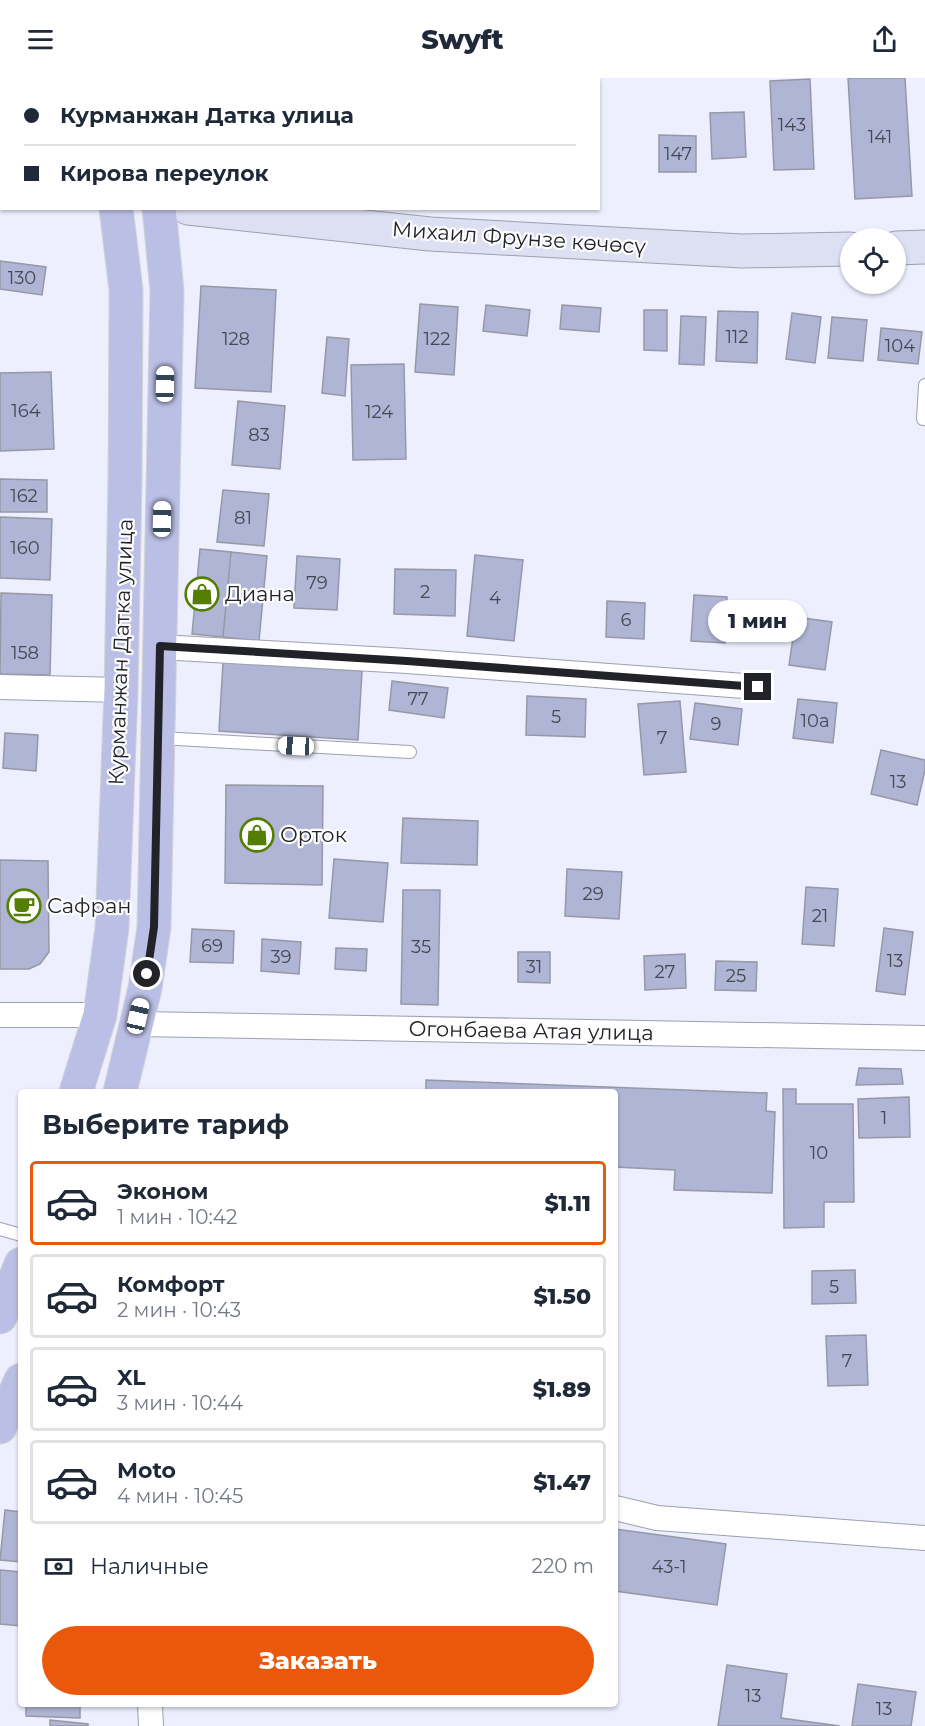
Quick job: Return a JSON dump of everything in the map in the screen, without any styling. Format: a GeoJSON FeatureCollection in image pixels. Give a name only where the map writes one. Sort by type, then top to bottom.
{"type":"FeatureCollection","features":[{"type":"Feature","properties":{"kind":"main road","name":"Курманжан Датка улица"},"geometry":{"type":"LineString","coordinates":[[77,1089],[100,1015],[112,928],[121,690],[125,480],[126,290],[116,210]]}},
{"type":"Feature","properties":{"kind":"main road","name":"Курманжан Датка улица"},"geometry":{"type":"LineString","coordinates":[[121,1089],[146,978],[154,927],[167,291],[159,210]]}},
{"type":"Feature","properties":{"kind":"main road","name":"Михаил Фрунзе көчөсү"},"geometry":{"type":"LineString","coordinates":[[207,210],[430,234],[742,251],[840,249]]}},
{"type":"Feature","properties":{"kind":"main road"},"geometry":{"type":"LineString","coordinates":[[906,248],[925,248]]}},
{"type":"Feature","properties":{"kind":"main road"},"geometry":{"type":"LineString","coordinates":[[0,1317],[18,1272]]}},
{"type":"Feature","properties":{"kind":"main road"},"geometry":{"type":"LineString","coordinates":[[0,1427],[18,1387]]}},
{"type":"Feature","properties":{"kind":"street"},"geometry":{"type":"LineString","coordinates":[[160,646],[407,661],[758,687]]}},
{"type":"Feature","properties":{"kind":"street"},"geometry":{"type":"LineString","coordinates":[[0,687],[121,690]]}},
{"type":"Feature","properties":{"kind":"street"},"geometry":{"type":"LineString","coordinates":[[0,1015],[100,1015]]}},
{"type":"Feature","properties":{"kind":"street","name":"Огонбаева Атая улица"},"geometry":{"type":"LineString","coordinates":[[136,1024],[925,1038]]}},
{"type":"Feature","properties":{"kind":"street"},"geometry":{"type":"LineString","coordinates":[[618,1509],[657,1518],[925,1538]]}},
{"type":"Feature","properties":{"kind":"street"},"geometry":{"type":"LineString","coordinates":[[150,1707],[151,1726]]}},
{"type":"Feature","properties":{"kind":"lane"},"geometry":{"type":"LineString","coordinates":[[922,419],[925,385]]}},
{"type":"Feature","properties":{"kind":"lane"},"geometry":{"type":"LineString","coordinates":[[158,738],[410,752]]}},
{"type":"Feature","properties":{"kind":"lane"},"geometry":{"type":"LineString","coordinates":[[0,1229],[18,1234]]}},
{"type":"Feature","properties":{"kind":"building"},"geometry":{"type":"Polygon","coordinates":[[[848,78],[905,78],[912,196],[855,199],[848,78]]]}},
{"type":"Feature","properties":{"kind":"building"},"geometry":{"type":"Polygon","coordinates":[[[810,79],[814,169],[774,170],[770,81],[810,79]]]}},
{"type":"Feature","properties":{"kind":"building"},"geometry":{"type":"Polygon","coordinates":[[[744,112],[746,157],[712,159],[710,113],[744,112]]]}},
{"type":"Feature","properties":{"kind":"building"},"geometry":{"type":"Polygon","coordinates":[[[659,135],[696,136],[696,172],[659,172],[659,135]]]}},
{"type":"Feature","properties":{"kind":"building"},"geometry":{"type":"Polygon","coordinates":[[[0,261],[46,267],[42,295],[0,289],[0,261]]]}},
{"type":"Feature","properties":{"kind":"building"},"geometry":{"type":"Polygon","coordinates":[[[201,286],[276,290],[271,392],[195,388],[201,286]]]}},
{"type":"Feature","properties":{"kind":"building"},"geometry":{"type":"Polygon","coordinates":[[[420,304],[458,307],[454,375],[415,372],[420,304]]]}},
{"type":"Feature","properties":{"kind":"building"},"geometry":{"type":"Polygon","coordinates":[[[486,305],[530,310],[527,336],[483,331],[486,305]]]}},
{"type":"Feature","properties":{"kind":"building"},"geometry":{"type":"Polygon","coordinates":[[[562,305],[601,308],[599,332],[560,329],[562,305]]]}},
{"type":"Feature","properties":{"kind":"building"},"geometry":{"type":"Polygon","coordinates":[[[644,310],[667,310],[667,351],[644,350],[644,310]]]}},
{"type":"Feature","properties":{"kind":"building"},"geometry":{"type":"Polygon","coordinates":[[[718,311],[758,312],[757,363],[716,361],[718,311]]]}},
{"type":"Feature","properties":{"kind":"building"},"geometry":{"type":"Polygon","coordinates":[[[792,313],[821,317],[815,363],[786,359],[792,313]]]}},
{"type":"Feature","properties":{"kind":"building"},"geometry":{"type":"Polygon","coordinates":[[[681,316],[706,317],[704,365],[679,364],[681,316]]]}},
{"type":"Feature","properties":{"kind":"building"},"geometry":{"type":"Polygon","coordinates":[[[832,317],[867,320],[863,361],[828,358],[832,317]]]}},
{"type":"Feature","properties":{"kind":"building"},"geometry":{"type":"Polygon","coordinates":[[[881,328],[922,332],[918,364],[878,360],[881,328]]]}},
{"type":"Feature","properties":{"kind":"building"},"geometry":{"type":"Polygon","coordinates":[[[327,337],[349,339],[345,396],[322,393],[327,337]]]}},
{"type":"Feature","properties":{"kind":"building"},"geometry":{"type":"Polygon","coordinates":[[[404,364],[406,459],[353,460],[351,365],[404,364]]]}},
{"type":"Feature","properties":{"kind":"building"},"geometry":{"type":"Polygon","coordinates":[[[51,372],[54,449],[0,451],[0,373],[51,372]]]}},
{"type":"Feature","properties":{"kind":"building"},"geometry":{"type":"Polygon","coordinates":[[[238,401],[285,406],[280,469],[232,465],[238,401]]]}},
{"type":"Feature","properties":{"kind":"building"},"geometry":{"type":"Polygon","coordinates":[[[0,479],[47,480],[47,512],[0,512],[0,479]]]}},
{"type":"Feature","properties":{"kind":"building"},"geometry":{"type":"Polygon","coordinates":[[[223,490],[269,494],[264,546],[217,542],[223,490]]]}},
{"type":"Feature","properties":{"kind":"building"},"geometry":{"type":"Polygon","coordinates":[[[0,517],[52,519],[50,580],[0,578],[0,517]]]}},
{"type":"Feature","properties":{"kind":"building"},"geometry":{"type":"Polygon","coordinates":[[[200,549],[231,552],[223,637],[192,634],[200,549]]]}},
{"type":"Feature","properties":{"kind":"building"},"geometry":{"type":"Polygon","coordinates":[[[231,552],[267,556],[259,641],[223,637],[231,552]]]}},
{"type":"Feature","properties":{"kind":"building"},"geometry":{"type":"Polygon","coordinates":[[[475,555],[523,560],[514,641],[467,636],[475,555]]]}},
{"type":"Feature","properties":{"kind":"building"},"geometry":{"type":"Polygon","coordinates":[[[297,556],[340,559],[337,610],[294,608],[297,556]]]}},
{"type":"Feature","properties":{"kind":"building"},"geometry":{"type":"Polygon","coordinates":[[[395,569],[456,570],[455,616],[394,614],[395,569]]]}},
{"type":"Feature","properties":{"kind":"building"},"geometry":{"type":"Polygon","coordinates":[[[1,593],[52,595],[50,675],[0,674],[1,593]]]}},
{"type":"Feature","properties":{"kind":"building"},"geometry":{"type":"Polygon","coordinates":[[[694,595],[727,597],[725,643],[691,641],[694,595]]]}},
{"type":"Feature","properties":{"kind":"building"},"geometry":{"type":"Polygon","coordinates":[[[607,601],[645,603],[644,639],[606,637],[607,601]]]}},
{"type":"Feature","properties":{"kind":"building"},"geometry":{"type":"Polygon","coordinates":[[[796,617],[832,622],[825,670],[789,665],[796,617]]]}},
{"type":"Feature","properties":{"kind":"building"},"geometry":{"type":"Polygon","coordinates":[[[223,662],[362,671],[358,740],[219,731],[223,662]]]}},
{"type":"Feature","properties":{"kind":"building"},"geometry":{"type":"Polygon","coordinates":[[[392,681],[448,688],[444,718],[389,710],[392,681]]]}},
{"type":"Feature","properties":{"kind":"building"},"geometry":{"type":"Polygon","coordinates":[[[527,696],[586,699],[585,737],[526,735],[527,696]]]}},
{"type":"Feature","properties":{"kind":"building"},"geometry":{"type":"Polygon","coordinates":[[[798,699],[837,703],[833,743],[793,738],[798,699]]]}},
{"type":"Feature","properties":{"kind":"building"},"geometry":{"type":"Polygon","coordinates":[[[680,701],[686,772],[644,775],[638,704],[680,701]]]}},
{"type":"Feature","properties":{"kind":"building"},"geometry":{"type":"Polygon","coordinates":[[[695,703],[742,709],[738,745],[690,739],[695,703]]]}},
{"type":"Feature","properties":{"kind":"building"},"geometry":{"type":"Polygon","coordinates":[[[5,733],[38,735],[36,771],[3,768],[5,733]]]}},
{"type":"Feature","properties":{"kind":"building"},"geometry":{"type":"Polygon","coordinates":[[[881,750],[925,760],[917,805],[871,794],[881,750]]]}},
{"type":"Feature","properties":{"kind":"building"},"geometry":{"type":"Polygon","coordinates":[[[226,785],[323,786],[322,885],[225,883],[226,785]]]}},
{"type":"Feature","properties":{"kind":"building"},"geometry":{"type":"Polygon","coordinates":[[[403,818],[478,821],[477,865],[401,863],[403,818]]]}},
{"type":"Feature","properties":{"kind":"building"},"geometry":{"type":"Polygon","coordinates":[[[334,859],[388,863],[383,922],[329,918],[334,859]]]}},
{"type":"Feature","properties":{"kind":"building","name":"Сафран"},"geometry":{"type":"Polygon","coordinates":[[[0,860],[48,861],[49,952],[40,964],[29,969],[0,969],[0,860]]]}},
{"type":"Feature","properties":{"kind":"building"},"geometry":{"type":"Polygon","coordinates":[[[567,869],[622,872],[619,919],[565,916],[567,869]]]}},
{"type":"Feature","properties":{"kind":"building"},"geometry":{"type":"Polygon","coordinates":[[[806,887],[838,889],[834,946],[802,944],[806,887]]]}},
{"type":"Feature","properties":{"kind":"building"},"geometry":{"type":"Polygon","coordinates":[[[403,890],[440,890],[438,1005],[401,1004],[403,890]]]}},
{"type":"Feature","properties":{"kind":"building"},"geometry":{"type":"Polygon","coordinates":[[[884,928],[913,932],[905,995],[876,991],[884,928]]]}},
{"type":"Feature","properties":{"kind":"building"},"geometry":{"type":"Polygon","coordinates":[[[192,929],[234,931],[233,963],[190,962],[192,929]]]}},
{"type":"Feature","properties":{"kind":"building"},"geometry":{"type":"Polygon","coordinates":[[[262,939],[301,942],[299,974],[261,971],[262,939]]]}},
{"type":"Feature","properties":{"kind":"building"},"geometry":{"type":"Polygon","coordinates":[[[336,948],[367,949],[366,971],[335,969],[336,948]]]}},
{"type":"Feature","properties":{"kind":"building"},"geometry":{"type":"Polygon","coordinates":[[[518,952],[550,952],[550,983],[518,982],[518,952]]]}},
{"type":"Feature","properties":{"kind":"building"},"geometry":{"type":"Polygon","coordinates":[[[685,954],[686,988],[645,990],[644,956],[685,954]]]}},
{"type":"Feature","properties":{"kind":"building"},"geometry":{"type":"Polygon","coordinates":[[[716,961],[757,962],[756,991],[715,990],[716,961]]]}},
{"type":"Feature","properties":{"kind":"building"},"geometry":{"type":"Polygon","coordinates":[[[859,1068],[901,1069],[903,1084],[856,1085],[859,1068]]]}},
{"type":"Feature","properties":{"kind":"building"},"geometry":{"type":"Polygon","coordinates":[[[426,1080],[767,1093],[766,1111],[775,1112],[772,1193],[674,1190],[675,1170],[618,1167],[618,1089],[426,1089],[426,1080]]]}},
{"type":"Feature","properties":{"kind":"building"},"geometry":{"type":"Polygon","coordinates":[[[783,1089],[796,1089],[796,1104],[853,1104],[854,1202],[824,1202],[824,1227],[784,1228],[783,1089]]]}},
{"type":"Feature","properties":{"kind":"building"},"geometry":{"type":"Polygon","coordinates":[[[909,1097],[910,1137],[859,1138],[858,1099],[909,1097]]]}},
{"type":"Feature","properties":{"kind":"building"},"geometry":{"type":"Polygon","coordinates":[[[855,1270],[856,1303],[812,1304],[812,1271],[855,1270]]]}},
{"type":"Feature","properties":{"kind":"building"},"geometry":{"type":"Polygon","coordinates":[[[866,1335],[868,1385],[828,1386],[826,1336],[866,1335]]]}},
{"type":"Feature","properties":{"kind":"building"},"geometry":{"type":"Polygon","coordinates":[[[5,1510],[18,1512],[18,1562],[0,1560],[5,1510]]]}},
{"type":"Feature","properties":{"kind":"building"},"geometry":{"type":"Polygon","coordinates":[[[618,1529],[726,1544],[717,1605],[618,1591],[618,1529]]]}},
{"type":"Feature","properties":{"kind":"building"},"geometry":{"type":"Polygon","coordinates":[[[0,1570],[18,1572],[18,1626],[0,1624],[0,1570]]]}},
{"type":"Feature","properties":{"kind":"building"},"geometry":{"type":"Polygon","coordinates":[[[727,1665],[787,1674],[781,1718],[840,1726],[718,1726],[727,1665]]]}},
{"type":"Feature","properties":{"kind":"building"},"geometry":{"type":"Polygon","coordinates":[[[858,1684],[916,1692],[911,1726],[852,1726],[858,1684]]]}},
{"type":"Feature","properties":{"kind":"building"},"geometry":{"type":"Polygon","coordinates":[[[26,1707],[80,1707],[80,1718],[26,1716],[26,1707]]]}},
{"type":"Feature","properties":{"kind":"building"},"geometry":{"type":"Polygon","coordinates":[[[50,1720],[88,1724],[88,1726],[50,1726],[50,1720]]]}},
{"type":"Feature","properties":{"kind":"place","name":"Диана"},"geometry":{"type":"Point","coordinates":[202,594]}},
{"type":"Feature","properties":{"kind":"place","name":"Орток"},"geometry":{"type":"Point","coordinates":[257,835]}},
{"type":"Feature","properties":{"kind":"place","name":"Сафран"},"geometry":{"type":"Point","coordinates":[24,906]}},
{"type":"Feature","properties":{"kind":"route"},"geometry":{"type":"LineString","coordinates":[[147,974],[154,927],[160,646],[407,661],[758,687]]}}]}
